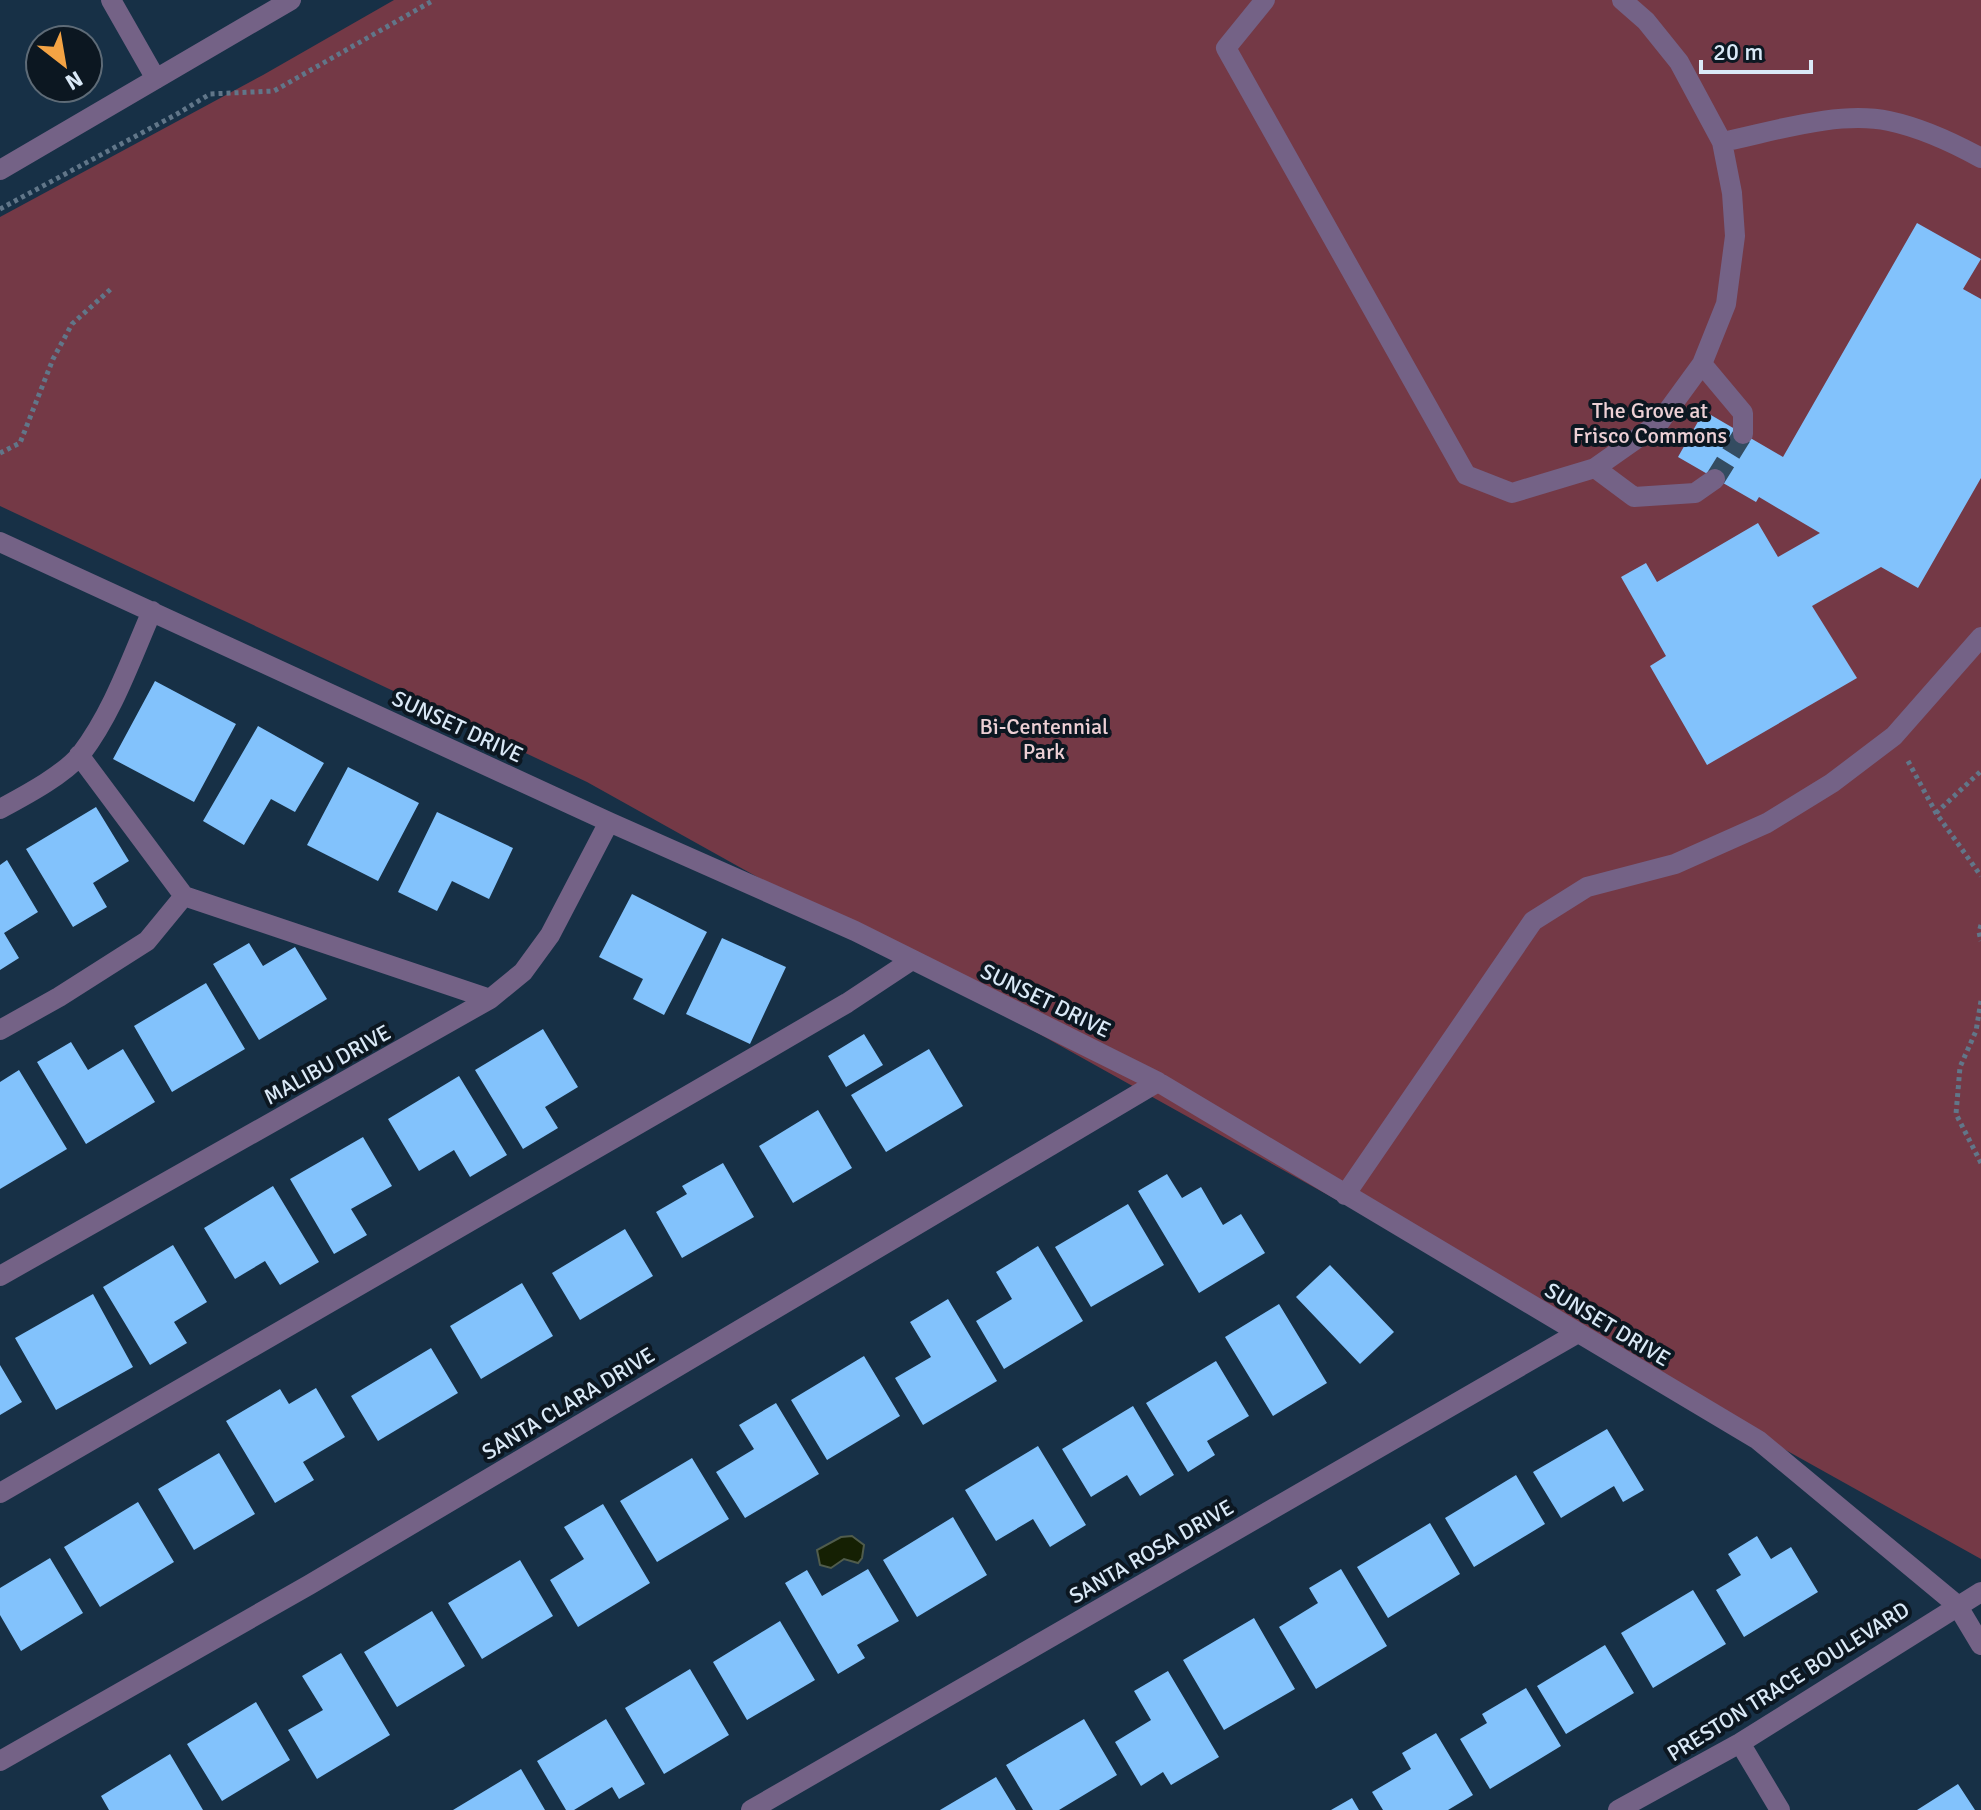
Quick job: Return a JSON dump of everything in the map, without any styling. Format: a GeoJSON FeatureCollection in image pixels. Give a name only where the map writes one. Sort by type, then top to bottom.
{"type":"FeatureCollection","features":[{"type":"Feature","properties":{"kind":"street"},"geometry":{"type":"LineString","coordinates":[[111,0],[156,79]]}},
{"type":"Feature","properties":{"kind":"street"},"geometry":{"type":"LineString","coordinates":[[0,170],[291,0]]}},
{"type":"Feature","properties":{"kind":"street"},"geometry":{"type":"LineString","coordinates":[[1265,0],[1226,48],[1466,475],[1512,493],[1595,468],[1659,423],[1702,364],[1726,304],[1735,236],[1732,193],[1722,142],[1679,62],[1646,21],[1622,0]]}},
{"type":"Feature","properties":{"kind":"street"},"geometry":{"type":"LineString","coordinates":[[1722,142],[1839,119],[1886,120],[1945,138],[1981,158]]}},
{"type":"Feature","properties":{"kind":"street"},"geometry":{"type":"LineString","coordinates":[[1702,364],[1743,413],[1743,434]]}},
{"type":"Feature","properties":{"kind":"street"},"geometry":{"type":"LineString","coordinates":[[1595,468],[1634,497],[1695,493],[1715,479]]}},
{"type":"Feature","properties":{"kind":"street","name":"SUNSET DRIVE"},"geometry":{"type":"LineString","coordinates":[[0,542],[609,822],[855,931],[1158,1082],[1758,1440],[1957,1605],[1981,1645]]}},
{"type":"Feature","properties":{"kind":"street"},"geometry":{"type":"LineString","coordinates":[[0,809],[35,790],[79,755],[110,705],[152,611]]}},
{"type":"Feature","properties":{"kind":"street"},"geometry":{"type":"LineString","coordinates":[[1345,1195],[1533,921],[1587,887],[1675,864],[1767,823],[1832,783],[1894,736],[1967,657],[1981,637]]}},
{"type":"Feature","properties":{"kind":"street"},"geometry":{"type":"LineString","coordinates":[[79,755],[184,896],[490,999]]}},
{"type":"Feature","properties":{"kind":"street","name":"MALIBU DRIVE"},"geometry":{"type":"LineString","coordinates":[[0,1276],[490,999],[523,972],[550,935],[609,822]]}},
{"type":"Feature","properties":{"kind":"street"},"geometry":{"type":"LineString","coordinates":[[0,1030],[147,941],[184,896]]}},
{"type":"Feature","properties":{"kind":"street"},"geometry":{"type":"LineString","coordinates":[[0,1493],[663,1111],[847,1003],[912,960]]}},
{"type":"Feature","properties":{"kind":"street","name":"SANTA CLARA DRIVE"},"geometry":{"type":"LineString","coordinates":[[0,1761],[309,1585],[1158,1082]]}},
{"type":"Feature","properties":{"kind":"street","name":"SANTA ROSA DRIVE"},"geometry":{"type":"LineString","coordinates":[[751,1810],[1576,1334]]}},
{"type":"Feature","properties":{"kind":"street","name":"PRESTON TRACE BOULEVARD"},"geometry":{"type":"LineString","coordinates":[[1618,1810],[1740,1743],[1981,1592]]}},
{"type":"Feature","properties":{"kind":"street"},"geometry":{"type":"LineString","coordinates":[[1740,1743],[1780,1810]]}},
{"type":"Feature","properties":{"kind":"path"},"geometry":{"type":"LineString","coordinates":[[0,209],[210,94],[274,91],[434,0]]}},
{"type":"Feature","properties":{"kind":"path"},"geometry":{"type":"LineString","coordinates":[[0,453],[20,443],[53,359],[72,324],[112,288]]}},
{"type":"Feature","properties":{"kind":"path"},"geometry":{"type":"LineString","coordinates":[[1894,736],[1936,813],[1981,876]]}},
{"type":"Feature","properties":{"kind":"path"},"geometry":{"type":"LineString","coordinates":[[1936,813],[1981,771]]}},
{"type":"Feature","properties":{"kind":"path"},"geometry":{"type":"LineString","coordinates":[[1981,925],[1981,941]]}},
{"type":"Feature","properties":{"kind":"path"},"geometry":{"type":"LineString","coordinates":[[1981,1001],[1976,1031],[1960,1067],[1956,1114],[1981,1163]]}},
{"type":"Feature","properties":{"kind":"green space"},"geometry":{"type":"Polygon","coordinates":[[[394,0],[1981,0],[1981,1559],[587,782],[0,506],[0,217],[263,75],[394,0]]]}},
{"type":"Feature","properties":{"kind":"shaded area"},"geometry":{"type":"Polygon","coordinates":[[[852,1536],[864,1545],[858,1563],[844,1559],[831,1568],[820,1565],[817,1550],[841,1537],[852,1536]]]}},
{"type":"Feature","properties":{"kind":"building"},"geometry":{"type":"Polygon","coordinates":[[[1917,223],[1981,259],[1963,289],[1981,299],[1981,478],[1918,588],[1881,567],[1812,606],[1857,678],[1707,765],[1650,666],[1666,656],[1621,577],[1646,563],[1657,582],[1758,523],[1778,557],[1820,533],[1759,497],[1756,502],[1678,457],[1704,411],[1783,457],[1917,223]]]}},
{"type":"Feature","properties":{"kind":"building"},"geometry":{"type":"Polygon","coordinates":[[[155,681],[236,724],[194,802],[113,759],[155,681]]]}},
{"type":"Feature","properties":{"kind":"building"},"geometry":{"type":"Polygon","coordinates":[[[258,726],[324,763],[295,812],[271,799],[244,845],[203,821],[258,726]]]}},
{"type":"Feature","properties":{"kind":"building"},"geometry":{"type":"Polygon","coordinates":[[[348,767],[419,803],[378,881],[307,845],[348,767]]]}},
{"type":"Feature","properties":{"kind":"building"},"geometry":{"type":"Polygon","coordinates":[[[96,807],[129,861],[93,883],[107,907],[73,927],[26,849],[96,807]]]}},
{"type":"Feature","properties":{"kind":"building"},"geometry":{"type":"Polygon","coordinates":[[[437,812],[513,848],[489,899],[452,881],[437,911],[398,892],[437,812]]]}},
{"type":"Feature","properties":{"kind":"building"},"geometry":{"type":"Polygon","coordinates":[[[7,860],[38,912],[4,933],[19,958],[0,970],[0,865],[7,860]]]}},
{"type":"Feature","properties":{"kind":"building"},"geometry":{"type":"Polygon","coordinates":[[[632,894],[707,932],[664,1015],[633,999],[643,979],[599,957],[632,894]]]}},
{"type":"Feature","properties":{"kind":"building"},"geometry":{"type":"Polygon","coordinates":[[[722,938],[786,967],[750,1044],[686,1014],[722,938]]]}},
{"type":"Feature","properties":{"kind":"building"},"geometry":{"type":"Polygon","coordinates":[[[249,943],[263,966],[295,947],[327,999],[259,1040],[213,964],[249,943]]]}},
{"type":"Feature","properties":{"kind":"building"},"geometry":{"type":"Polygon","coordinates":[[[206,983],[245,1049],[172,1092],[134,1026],[206,983]]]}},
{"type":"Feature","properties":{"kind":"building"},"geometry":{"type":"Polygon","coordinates":[[[543,1029],[578,1087],[545,1107],[558,1128],[523,1149],[475,1070],[543,1029]]]}},
{"type":"Feature","properties":{"kind":"building"},"geometry":{"type":"Polygon","coordinates":[[[864,1034],[883,1065],[846,1087],[828,1056],[864,1034]]]}},
{"type":"Feature","properties":{"kind":"building"},"geometry":{"type":"Polygon","coordinates":[[[71,1042],[88,1070],[123,1049],[155,1102],[86,1144],[37,1062],[71,1042]]]}},
{"type":"Feature","properties":{"kind":"building"},"geometry":{"type":"Polygon","coordinates":[[[929,1049],[963,1106],[886,1152],[851,1095],[929,1049]]]}},
{"type":"Feature","properties":{"kind":"building"},"geometry":{"type":"Polygon","coordinates":[[[19,1070],[67,1149],[0,1189],[0,1082],[19,1070]]]}},
{"type":"Feature","properties":{"kind":"building"},"geometry":{"type":"Polygon","coordinates":[[[459,1076],[507,1155],[470,1177],[454,1150],[419,1171],[388,1119],[459,1076]]]}},
{"type":"Feature","properties":{"kind":"building"},"geometry":{"type":"Polygon","coordinates":[[[818,1110],[852,1168],[793,1203],[759,1146],[818,1110]]]}},
{"type":"Feature","properties":{"kind":"building"},"geometry":{"type":"Polygon","coordinates":[[[363,1137],[392,1186],[351,1209],[367,1235],[334,1254],[290,1179],[363,1137]]]}},
{"type":"Feature","properties":{"kind":"building"},"geometry":{"type":"Polygon","coordinates":[[[723,1163],[754,1217],[682,1258],[656,1212],[687,1194],[682,1186],[723,1163]]]}},
{"type":"Feature","properties":{"kind":"building"},"geometry":{"type":"Polygon","coordinates":[[[1167,1174],[1182,1198],[1201,1187],[1223,1225],[1241,1214],[1265,1253],[1199,1293],[1138,1191],[1167,1174]]]}},
{"type":"Feature","properties":{"kind":"building"},"geometry":{"type":"Polygon","coordinates":[[[273,1186],[319,1262],[280,1285],[265,1261],[235,1279],[204,1228],[273,1186]]]}},
{"type":"Feature","properties":{"kind":"building"},"geometry":{"type":"Polygon","coordinates":[[[1128,1204],[1164,1265],[1091,1307],[1055,1247],[1128,1204]]]}},
{"type":"Feature","properties":{"kind":"building"},"geometry":{"type":"Polygon","coordinates":[[[625,1229],[653,1276],[580,1320],[552,1273],[625,1229]]]}},
{"type":"Feature","properties":{"kind":"building"},"geometry":{"type":"Polygon","coordinates":[[[173,1245],[207,1302],[174,1322],[187,1343],[150,1365],[103,1287],[173,1245]]]}},
{"type":"Feature","properties":{"kind":"building"},"geometry":{"type":"Polygon","coordinates":[[[1038,1246],[1083,1321],[1004,1369],[976,1321],[1012,1299],[996,1272],[1038,1246]]]}},
{"type":"Feature","properties":{"kind":"building"},"geometry":{"type":"Polygon","coordinates":[[[1330,1265],[1394,1332],[1360,1364],[1296,1297],[1330,1265]]]}},
{"type":"Feature","properties":{"kind":"building"},"geometry":{"type":"Polygon","coordinates":[[[522,1283],[553,1336],[481,1379],[450,1326],[522,1283]]]}},
{"type":"Feature","properties":{"kind":"building"},"geometry":{"type":"Polygon","coordinates":[[[93,1294],[133,1367],[56,1410],[15,1338],[93,1294]]]}},
{"type":"Feature","properties":{"kind":"building"},"geometry":{"type":"Polygon","coordinates":[[[948,1299],[997,1381],[923,1425],[895,1378],[931,1357],[910,1322],[948,1299]]]}},
{"type":"Feature","properties":{"kind":"building"},"geometry":{"type":"Polygon","coordinates":[[[1279,1304],[1327,1383],[1273,1416],[1225,1337],[1279,1304]]]}},
{"type":"Feature","properties":{"kind":"building"},"geometry":{"type":"Polygon","coordinates":[[[431,1348],[458,1393],[378,1441],[351,1396],[431,1348]]]}},
{"type":"Feature","properties":{"kind":"building"},"geometry":{"type":"Polygon","coordinates":[[[864,1356],[900,1416],[827,1460],[791,1400],[864,1356]]]}},
{"type":"Feature","properties":{"kind":"building"},"geometry":{"type":"Polygon","coordinates":[[[1216,1361],[1249,1416],[1207,1441],[1215,1455],[1188,1472],[1146,1403],[1216,1361]]]}},
{"type":"Feature","properties":{"kind":"building"},"geometry":{"type":"Polygon","coordinates":[[[0,1365],[22,1402],[0,1415],[0,1365]]]}},
{"type":"Feature","properties":{"kind":"building"},"geometry":{"type":"Polygon","coordinates":[[[316,1388],[345,1437],[303,1462],[314,1480],[275,1503],[226,1421],[280,1389],[289,1404],[316,1388]]]}},
{"type":"Feature","properties":{"kind":"building"},"geometry":{"type":"Polygon","coordinates":[[[776,1403],[819,1474],[745,1518],[716,1472],[754,1449],[739,1425],[776,1403]]]}},
{"type":"Feature","properties":{"kind":"building"},"geometry":{"type":"Polygon","coordinates":[[[1133,1406],[1174,1475],[1140,1496],[1127,1475],[1091,1497],[1062,1449],[1133,1406]]]}},
{"type":"Feature","properties":{"kind":"building"},"geometry":{"type":"Polygon","coordinates":[[[1607,1429],[1644,1490],[1623,1502],[1614,1486],[1561,1518],[1533,1472],[1607,1429]]]}},
{"type":"Feature","properties":{"kind":"building"},"geometry":{"type":"Polygon","coordinates":[[[1038,1446],[1086,1525],[1050,1547],[1033,1519],[996,1541],[965,1490],[1038,1446]]]}},
{"type":"Feature","properties":{"kind":"building"},"geometry":{"type":"Polygon","coordinates":[[[219,1453],[255,1514],[194,1550],[158,1489],[219,1453]]]}},
{"type":"Feature","properties":{"kind":"building"},"geometry":{"type":"Polygon","coordinates":[[[692,1458],[729,1519],[657,1562],[620,1501],[692,1458]]]}},
{"type":"Feature","properties":{"kind":"building"},"geometry":{"type":"Polygon","coordinates":[[[1516,1475],[1545,1524],[1474,1567],[1445,1518],[1516,1475]]]}},
{"type":"Feature","properties":{"kind":"building"},"geometry":{"type":"Polygon","coordinates":[[[138,1502],[174,1562],[100,1607],[64,1547],[138,1502]]]}},
{"type":"Feature","properties":{"kind":"building"},"geometry":{"type":"Polygon","coordinates":[[[603,1504],[650,1583],[578,1627],[550,1580],[584,1559],[564,1527],[603,1504]]]}},
{"type":"Feature","properties":{"kind":"building"},"geometry":{"type":"Polygon","coordinates":[[[953,1517],[987,1575],[917,1617],[883,1560],[953,1517]]]}},
{"type":"Feature","properties":{"kind":"building"},"geometry":{"type":"Polygon","coordinates":[[[1430,1523],[1460,1574],[1388,1618],[1357,1567],[1430,1523]]]}},
{"type":"Feature","properties":{"kind":"building"},"geometry":{"type":"Polygon","coordinates":[[[1757,1536],[1771,1559],[1791,1547],[1818,1592],[1744,1637],[1716,1590],[1741,1575],[1728,1554],[1757,1536]]]}},
{"type":"Feature","properties":{"kind":"building"},"geometry":{"type":"Polygon","coordinates":[[[50,1558],[83,1613],[21,1651],[0,1615],[0,1588],[50,1558]]]}},
{"type":"Feature","properties":{"kind":"building"},"geometry":{"type":"Polygon","coordinates":[[[520,1560],[553,1616],[482,1659],[448,1603],[520,1560]]]}},
{"type":"Feature","properties":{"kind":"building"},"geometry":{"type":"Polygon","coordinates":[[[868,1569],[899,1621],[857,1645],[865,1658],[838,1674],[785,1583],[807,1570],[822,1596],[868,1569]]]}},
{"type":"Feature","properties":{"kind":"building"},"geometry":{"type":"Polygon","coordinates":[[[1341,1569],[1387,1646],[1316,1689],[1279,1627],[1318,1603],[1309,1588],[1341,1569]]]}},
{"type":"Feature","properties":{"kind":"building"},"geometry":{"type":"Polygon","coordinates":[[[1693,1590],[1726,1644],[1653,1688],[1621,1633],[1693,1590]]]}},
{"type":"Feature","properties":{"kind":"building"},"geometry":{"type":"Polygon","coordinates":[[[432,1611],[465,1666],[397,1707],[364,1652],[432,1611]]]}},
{"type":"Feature","properties":{"kind":"building"},"geometry":{"type":"Polygon","coordinates":[[[1254,1618],[1295,1689],[1224,1730],[1183,1660],[1254,1618]]]}},
{"type":"Feature","properties":{"kind":"building"},"geometry":{"type":"Polygon","coordinates":[[[780,1621],[815,1680],[747,1720],[713,1662],[780,1621]]]}},
{"type":"Feature","properties":{"kind":"building"},"geometry":{"type":"Polygon","coordinates":[[[1605,1645],[1634,1693],[1566,1734],[1537,1686],[1605,1645]]]}},
{"type":"Feature","properties":{"kind":"building"},"geometry":{"type":"Polygon","coordinates":[[[341,1653],[390,1735],[317,1779],[288,1730],[323,1710],[302,1676],[341,1653]]]}},
{"type":"Feature","properties":{"kind":"building"},"geometry":{"type":"Polygon","coordinates":[[[690,1669],[729,1735],[664,1774],[625,1708],[690,1669]]]}},
{"type":"Feature","properties":{"kind":"building"},"geometry":{"type":"Polygon","coordinates":[[[1168,1671],[1219,1757],[1171,1785],[1163,1772],[1141,1786],[1115,1742],[1151,1720],[1134,1691],[1168,1671]]]}},
{"type":"Feature","properties":{"kind":"building"},"geometry":{"type":"Polygon","coordinates":[[[1526,1688],[1561,1746],[1490,1789],[1460,1739],[1487,1723],[1482,1714],[1526,1688]]]}},
{"type":"Feature","properties":{"kind":"building"},"geometry":{"type":"Polygon","coordinates":[[[256,1702],[290,1760],[222,1801],[187,1744],[256,1702]]]}},
{"type":"Feature","properties":{"kind":"building"},"geometry":{"type":"Polygon","coordinates":[[[606,1719],[645,1784],[619,1799],[612,1787],[574,1810],[566,1810],[537,1761],[606,1719]]]}},
{"type":"Feature","properties":{"kind":"building"},"geometry":{"type":"Polygon","coordinates":[[[1084,1719],[1117,1775],[1059,1810],[1033,1810],[1006,1765],[1084,1719]]]}},
{"type":"Feature","properties":{"kind":"building"},"geometry":{"type":"Polygon","coordinates":[[[1436,1733],[1473,1795],[1448,1810],[1383,1810],[1372,1792],[1411,1769],[1402,1753],[1436,1733]]]}},
{"type":"Feature","properties":{"kind":"building"},"geometry":{"type":"Polygon","coordinates":[[[170,1754],[203,1810],[109,1810],[101,1796],[170,1754]]]}},
{"type":"Feature","properties":{"kind":"building"},"geometry":{"type":"Polygon","coordinates":[[[521,1769],[545,1810],[453,1810],[521,1769]]]}},
{"type":"Feature","properties":{"kind":"building"},"geometry":{"type":"Polygon","coordinates":[[[996,1777],[1016,1810],[940,1810],[996,1777]]]}},
{"type":"Feature","properties":{"kind":"building"},"geometry":{"type":"Polygon","coordinates":[[[1958,1784],[1975,1810],[1917,1810],[1958,1784]]]}},
{"type":"Feature","properties":{"kind":"building"},"geometry":{"type":"Polygon","coordinates":[[[1352,1798],[1359,1810],[1331,1810],[1352,1798]]]}},
{"type":"Feature","properties":{"kind":"tunnel"},"geometry":{"type":"LineString","coordinates":[[1715,479],[1743,434]]}},
{"type":"Feature","properties":{"kind":"park label","name":"The Grove at Frisco Commons"},"geometry":{"type":"Point","coordinates":[1650,422]}},
{"type":"Feature","properties":{"kind":"park label","name":"Bi-Centennial Park"},"geometry":{"type":"Point","coordinates":[1044,738]}}]}
